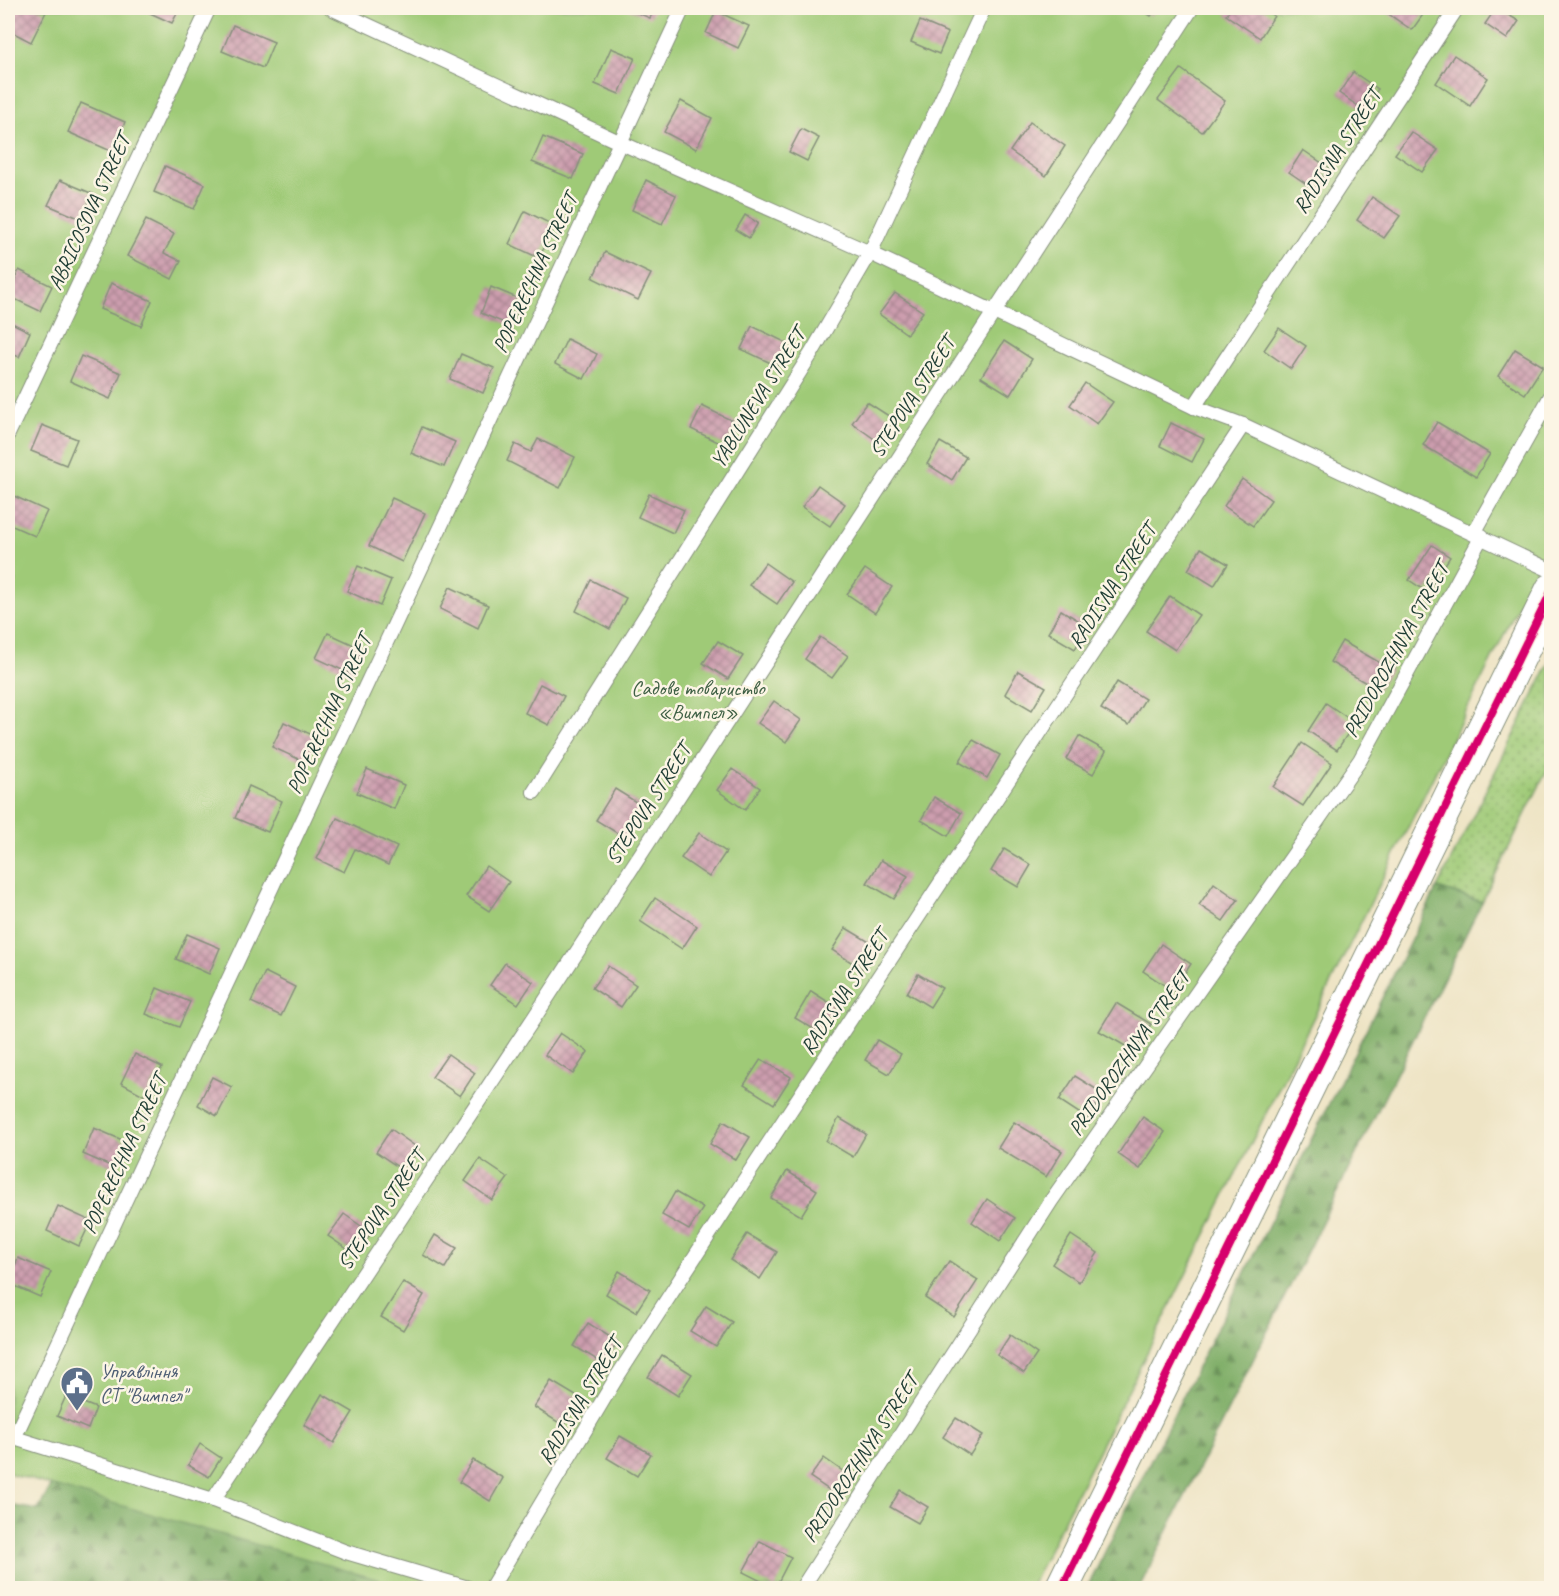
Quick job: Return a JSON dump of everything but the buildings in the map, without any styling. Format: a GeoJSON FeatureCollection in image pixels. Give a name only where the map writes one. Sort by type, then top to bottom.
{"type":"FeatureCollection","features":[{"type":"Feature","properties":{"kind":"street"},"geometry":{"type":"LineString","coordinates":[[1062,1588],[1551,591]]}},
{"type":"Feature","properties":{"kind":"lane","name":"ABRICOSOVA STREET"},"geometry":{"type":"LineString","coordinates":[[8,434],[209,8]]}},
{"type":"Feature","properties":{"kind":"lane"},"geometry":{"type":"LineString","coordinates":[[331,8],[619,142],[870,253],[1194,407],[1243,425],[1478,534],[1551,571]]}},
{"type":"Feature","properties":{"kind":"lane","name":"POPERECHNA STREET"},"geometry":{"type":"LineString","coordinates":[[11,1437],[683,8]]}},
{"type":"Feature","properties":{"kind":"lane","name":"YABLUNEVA STREET"},"geometry":{"type":"LineString","coordinates":[[534,792],[811,354],[870,253],[984,8]]}},
{"type":"Feature","properties":{"kind":"lane","name":"STEPOVA STREET"},"geometry":{"type":"LineString","coordinates":[[213,1500],[534,1018],[1192,8]]}},
{"type":"Feature","properties":{"kind":"lane","name":"RADISNA STREET"},"geometry":{"type":"LineString","coordinates":[[1194,407],[1457,8]]}},
{"type":"Feature","properties":{"kind":"lane","name":"PRIDOROZHNYA STREET"},"geometry":{"type":"LineString","coordinates":[[802,1588],[1051,1201],[1360,760],[1551,394]]}},
{"type":"Feature","properties":{"kind":"lane","name":"RADISNA STREET"},"geometry":{"type":"LineString","coordinates":[[491,1588],[615,1380],[1243,425]]}},
{"type":"Feature","properties":{"kind":"lane"},"geometry":{"type":"LineString","coordinates":[[11,1437],[213,1500],[346,1552],[468,1588]]}},
{"type":"Feature","properties":{"kind":"green space","name":"Садове товариство «Вимпел»"},"geometry":{"type":"Polygon","coordinates":[[[8,8],[1551,8],[1551,540],[1030,1588],[407,1588],[8,1473],[8,8]]]}},
{"type":"Feature","properties":{"kind":"green space"},"geometry":{"type":"Polygon","coordinates":[[[1551,660],[1551,762],[1482,902],[1437,888],[1551,660]]]}},
{"type":"Feature","properties":{"kind":"green space"},"geometry":{"type":"Polygon","coordinates":[[[1437,888],[1482,902],[1139,1588],[1087,1588],[1437,888]]]}},
{"type":"Feature","properties":{"kind":"green space"},"geometry":{"type":"Polygon","coordinates":[[[62,1466],[433,1588],[8,1588],[8,1505],[38,1510],[62,1466]]]}},
{"type":"Feature","properties":{"kind":"cycle path"},"geometry":{"type":"LineString","coordinates":[[1062,1588],[1552,590]]}},
{"type":"Feature","properties":{"kind":"place","name":"Управління СТ \"Вимпел\""},"geometry":{"type":"Point","coordinates":[77,1412]}}]}
